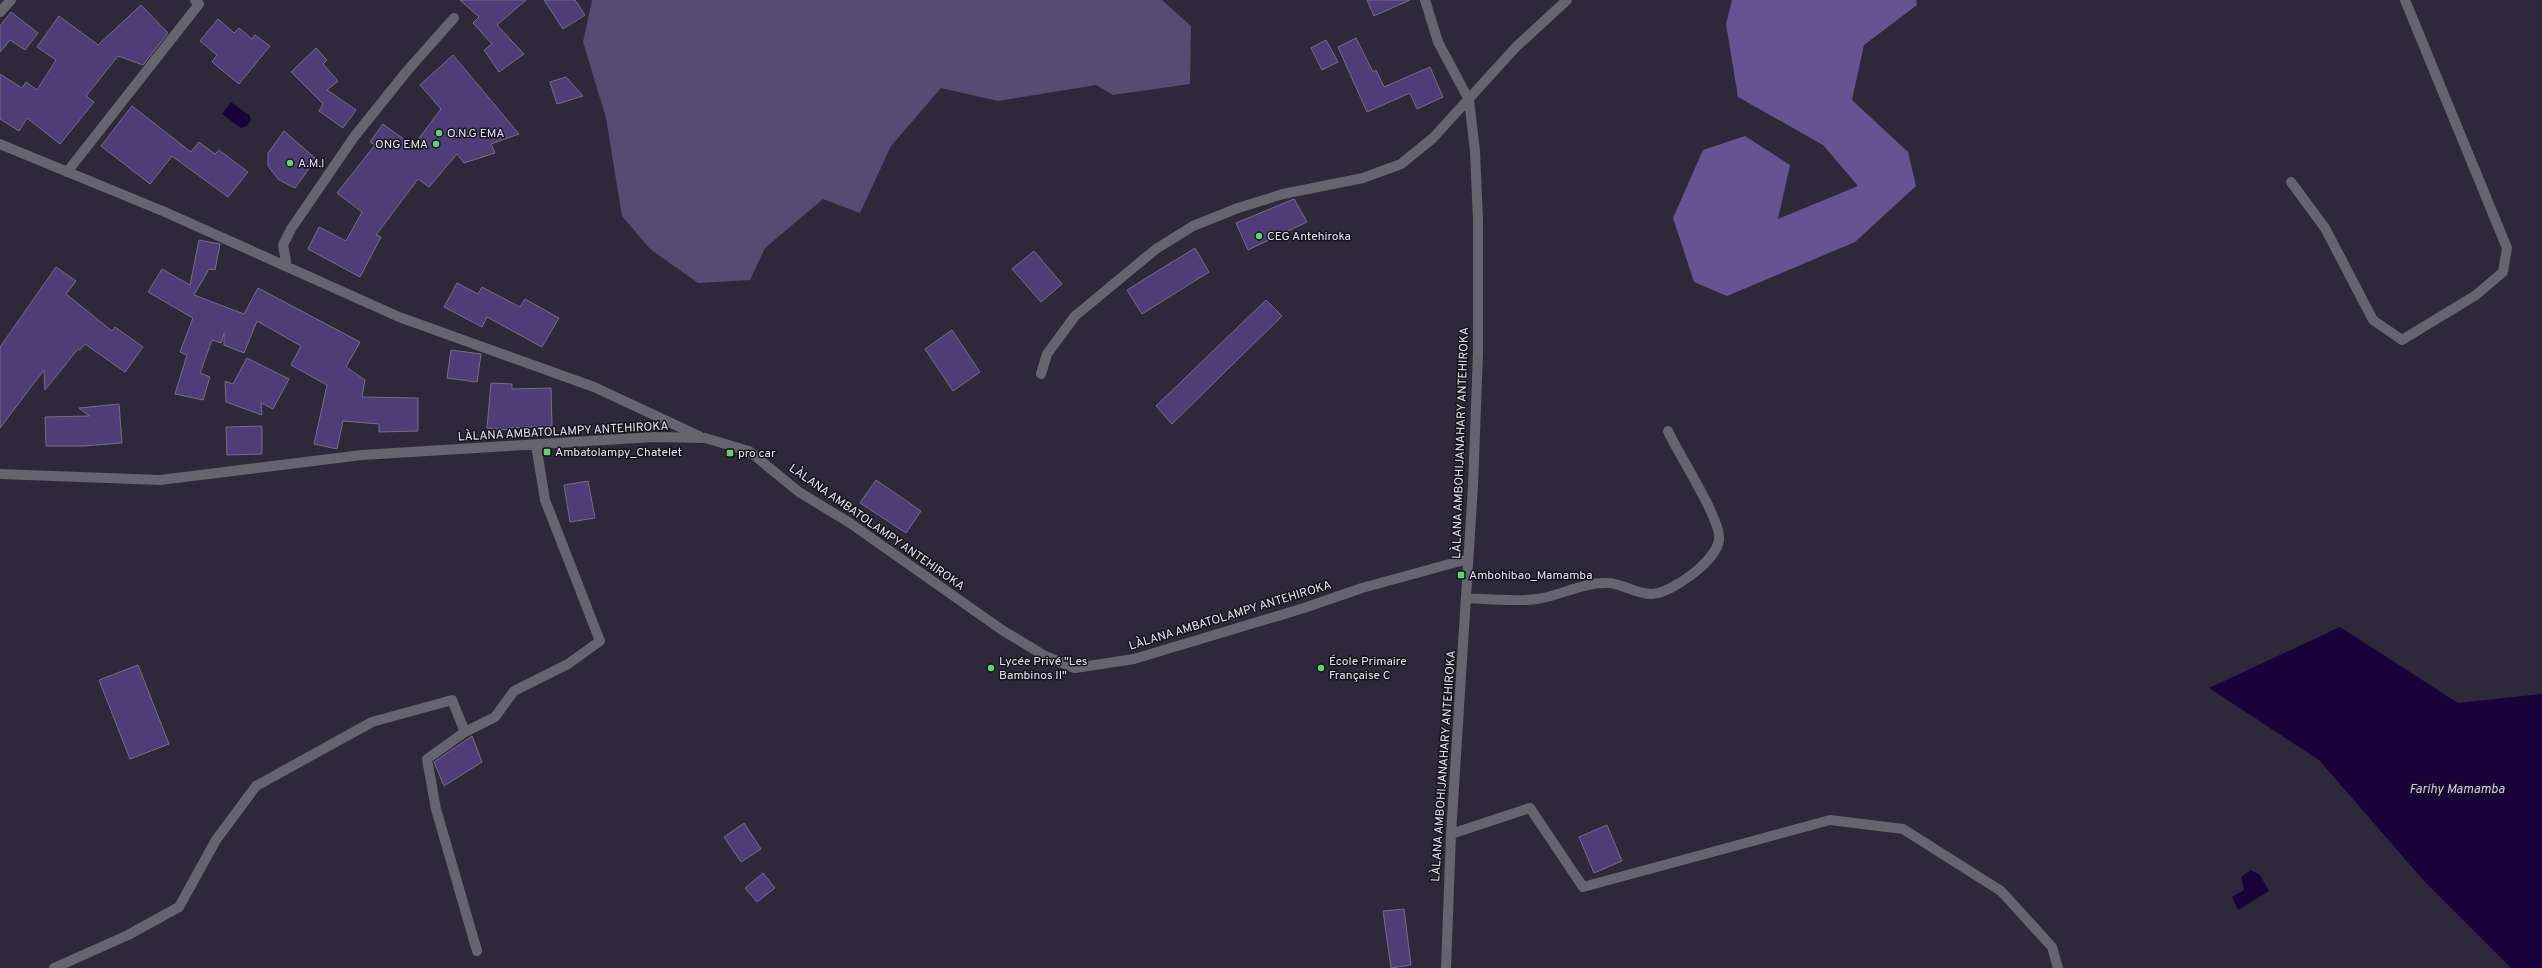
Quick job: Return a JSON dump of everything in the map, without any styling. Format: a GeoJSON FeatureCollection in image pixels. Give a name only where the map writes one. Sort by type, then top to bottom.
{"type":"FeatureCollection","features":[{"type":"Feature","properties":{"kind":"street"},"geometry":{"type":"LineString","coordinates":[[0,12],[11,0]]}},
{"type":"Feature","properties":{"kind":"street"},"geometry":{"type":"LineString","coordinates":[[67,172],[199,4],[195,0]]}},
{"type":"Feature","properties":{"kind":"street","name":"LÀLANA AMBOHIJANAHARY ANTEHIROKA"},"geometry":{"type":"LineString","coordinates":[[1425,0],[1438,42],[1470,100],[1475,151],[1478,220],[1478,353],[1467,598],[1451,834],[1446,968]]}},
{"type":"Feature","properties":{"kind":"street"},"geometry":{"type":"LineString","coordinates":[[1041,374],[1047,354],[1075,316],[1156,249],[1193,226],[1238,208],[1283,194],[1363,178],[1401,164],[1433,138],[1470,100],[1516,47],[1567,0]]}},
{"type":"Feature","properties":{"kind":"street"},"geometry":{"type":"LineString","coordinates":[[2291,182],[2325,228],[2373,320],[2402,340],[2476,295],[2503,272],[2507,248],[2405,0]]}},
{"type":"Feature","properties":{"kind":"street"},"geometry":{"type":"LineString","coordinates":[[287,267],[283,245],[291,229],[354,137],[407,71],[454,18]]}},
{"type":"Feature","properties":{"kind":"street"},"geometry":{"type":"LineString","coordinates":[[0,144],[165,212],[399,317],[594,387],[705,438]]}},
{"type":"Feature","properties":{"kind":"street"},"geometry":{"type":"LineString","coordinates":[[1467,598],[1538,599],[1584,586],[1608,582],[1635,592],[1651,594],[1666,592],[1694,572],[1714,554],[1719,539],[1715,520],[1668,432]]}},
{"type":"Feature","properties":{"kind":"street","name":"LÀLANA AMBATOLAMPY ANTEHIROKA"},"geometry":{"type":"LineString","coordinates":[[0,474],[160,480],[362,454],[654,437],[705,438],[749,451],[799,492],[850,523],[1002,630],[1045,656],[1075,668],[1134,659],[1304,608],[1362,588],[1468,559]]}},
{"type":"Feature","properties":{"kind":"street"},"geometry":{"type":"LineString","coordinates":[[477,951],[436,809],[427,759],[465,732],[495,717],[514,691],[568,664],[600,641],[545,500],[536,445]]}},
{"type":"Feature","properties":{"kind":"street"},"geometry":{"type":"LineString","coordinates":[[54,968],[128,935],[180,907],[216,840],[256,786],[372,722],[452,700],[465,732]]}},
{"type":"Feature","properties":{"kind":"street"},"geometry":{"type":"LineString","coordinates":[[1451,834],[1530,808],[1583,887],[1830,820],[1903,829],[2001,891],[2052,947],[2058,968]]}},
{"type":"Feature","properties":{"kind":"shaded area"},"geometry":{"type":"Polygon","coordinates":[[[592,0],[1162,0],[1191,26],[1190,84],[1113,95],[1096,85],[998,101],[941,88],[891,146],[860,213],[823,199],[765,248],[750,280],[698,283],[650,249],[622,216],[606,118],[583,42],[592,0]]]}},
{"type":"Feature","properties":{"kind":"shaded area"},"geometry":{"type":"Polygon","coordinates":[[[1732,0],[1916,0],[1917,5],[1864,45],[1852,100],[1908,152],[1916,186],[1855,242],[1727,296],[1694,282],[1673,218],[1703,150],[1745,136],[1790,165],[1778,219],[1858,186],[1823,145],[1738,97],[1726,24],[1732,0]]]}},
{"type":"Feature","properties":{"kind":"water"},"geometry":{"type":"Polygon","coordinates":[[[231,102],[250,116],[251,120],[247,126],[241,128],[222,114],[231,102]]]}},
{"type":"Feature","properties":{"kind":"water","name":"Farihy Mamamba"},"geometry":{"type":"Polygon","coordinates":[[[2340,627],[2458,703],[2542,694],[2542,968],[2511,968],[2425,882],[2319,760],[2209,688],[2340,627]]]}},
{"type":"Feature","properties":{"kind":"water"},"geometry":{"type":"Polygon","coordinates":[[[2251,870],[2260,875],[2269,891],[2238,910],[2232,897],[2244,890],[2241,877],[2251,870]]]}},
{"type":"Feature","properties":{"kind":"building"},"geometry":{"type":"Polygon","coordinates":[[[460,0],[526,0],[497,25],[524,54],[499,72],[484,50],[492,44],[473,23],[479,17],[460,0]]]}},
{"type":"Feature","properties":{"kind":"building"},"geometry":{"type":"Polygon","coordinates":[[[544,0],[575,0],[585,15],[563,29],[544,0]]]}},
{"type":"Feature","properties":{"kind":"building"},"geometry":{"type":"Polygon","coordinates":[[[1367,0],[1410,0],[1374,16],[1367,0]]]}},
{"type":"Feature","properties":{"kind":"building"},"geometry":{"type":"Polygon","coordinates":[[[141,5],[168,33],[143,65],[118,56],[86,96],[94,102],[60,144],[27,118],[19,131],[0,119],[0,74],[22,88],[26,82],[37,90],[56,60],[37,47],[59,16],[98,45],[141,5]]]}},
{"type":"Feature","properties":{"kind":"building"},"geometry":{"type":"Polygon","coordinates":[[[11,12],[38,33],[25,50],[10,40],[0,52],[0,26],[11,12]]]}},
{"type":"Feature","properties":{"kind":"building"},"geometry":{"type":"Polygon","coordinates":[[[218,19],[234,33],[239,28],[252,39],[255,35],[270,46],[239,84],[212,62],[217,55],[200,41],[218,19]]]}},
{"type":"Feature","properties":{"kind":"building"},"geometry":{"type":"Polygon","coordinates":[[[1356,38],[1373,72],[1376,70],[1384,87],[1430,67],[1443,97],[1417,109],[1410,93],[1367,112],[1338,47],[1356,38]]]}},
{"type":"Feature","properties":{"kind":"building"},"geometry":{"type":"Polygon","coordinates":[[[1326,40],[1338,62],[1322,70],[1311,48],[1326,40]]]}},
{"type":"Feature","properties":{"kind":"building"},"geometry":{"type":"Polygon","coordinates":[[[316,48],[327,60],[323,64],[338,81],[327,90],[356,110],[343,128],[319,111],[323,104],[291,72],[316,48]]]}},
{"type":"Feature","properties":{"kind":"building"},"geometry":{"type":"Polygon","coordinates":[[[453,55],[519,134],[491,144],[495,153],[464,163],[457,154],[429,187],[418,179],[376,235],[381,237],[360,277],[308,249],[319,227],[346,241],[362,212],[337,193],[375,145],[370,142],[383,124],[413,146],[441,109],[420,85],[453,55]]]}},
{"type":"Feature","properties":{"kind":"building"},"geometry":{"type":"Polygon","coordinates":[[[566,77],[583,96],[557,104],[550,82],[566,77]]]}},
{"type":"Feature","properties":{"kind":"building"},"geometry":{"type":"Polygon","coordinates":[[[132,106],[191,152],[199,142],[215,154],[219,150],[248,172],[228,197],[172,156],[150,184],[101,146],[132,106]]]}},
{"type":"Feature","properties":{"kind":"building","name":"A.M.I"},"geometry":{"type":"Polygon","coordinates":[[[284,131],[316,159],[295,188],[279,180],[268,166],[268,153],[284,131]]]}},
{"type":"Feature","properties":{"kind":"building","name":"CEG Antehiroka"},"geometry":{"type":"Polygon","coordinates":[[[1294,199],[1307,222],[1248,250],[1236,223],[1294,199]]]}},
{"type":"Feature","properties":{"kind":"building"},"geometry":{"type":"Polygon","coordinates":[[[199,240],[220,244],[215,270],[209,269],[194,295],[244,314],[258,288],[360,342],[346,367],[365,380],[362,397],[418,398],[418,431],[379,432],[379,424],[343,421],[337,449],[314,444],[327,385],[291,365],[301,346],[257,321],[244,353],[224,345],[224,333],[221,343],[212,340],[200,373],[210,377],[203,400],[175,394],[187,355],[180,352],[193,318],[148,292],[162,269],[190,285],[199,240]]]}},
{"type":"Feature","properties":{"kind":"building"},"geometry":{"type":"Polygon","coordinates":[[[1195,248],[1209,272],[1142,314],[1127,290],[1195,248]]]}},
{"type":"Feature","properties":{"kind":"building"},"geometry":{"type":"Polygon","coordinates":[[[1034,251],[1062,284],[1041,302],[1012,269],[1034,251]]]}},
{"type":"Feature","properties":{"kind":"building"},"geometry":{"type":"Polygon","coordinates":[[[56,267],[76,281],[66,294],[112,331],[115,327],[143,347],[125,372],[85,344],[80,350],[78,349],[45,390],[44,370],[0,428],[0,347],[56,267]]]}},
{"type":"Feature","properties":{"kind":"building"},"geometry":{"type":"Polygon","coordinates":[[[457,283],[478,294],[482,287],[520,307],[525,299],[559,318],[542,347],[487,317],[482,327],[444,307],[457,283]]]}},
{"type":"Feature","properties":{"kind":"building"},"geometry":{"type":"Polygon","coordinates":[[[1266,300],[1282,316],[1172,424],[1156,406],[1266,300]]]}},
{"type":"Feature","properties":{"kind":"building"},"geometry":{"type":"Polygon","coordinates":[[[952,330],[980,372],[953,391],[925,349],[952,330]]]}},
{"type":"Feature","properties":{"kind":"building"},"geometry":{"type":"Polygon","coordinates":[[[451,350],[481,354],[477,382],[447,378],[451,350]]]}},
{"type":"Feature","properties":{"kind":"building"},"geometry":{"type":"Polygon","coordinates":[[[247,358],[289,379],[273,409],[261,403],[262,415],[226,402],[225,381],[233,384],[247,358]]]}},
{"type":"Feature","properties":{"kind":"building"},"geometry":{"type":"Polygon","coordinates":[[[491,383],[512,384],[512,389],[551,388],[552,426],[509,428],[509,430],[487,428],[491,383]]]}},
{"type":"Feature","properties":{"kind":"building"},"geometry":{"type":"Polygon","coordinates":[[[119,404],[122,443],[83,446],[46,446],[45,417],[89,416],[79,408],[119,404]]]}},
{"type":"Feature","properties":{"kind":"building"},"geometry":{"type":"Polygon","coordinates":[[[262,426],[262,454],[227,455],[226,427],[262,426]]]}},
{"type":"Feature","properties":{"kind":"building"},"geometry":{"type":"Polygon","coordinates":[[[876,480],[921,511],[906,533],[860,503],[876,480]]]}},
{"type":"Feature","properties":{"kind":"building"},"geometry":{"type":"Polygon","coordinates":[[[588,481],[595,518],[570,522],[564,485],[588,481]]]}},
{"type":"Feature","properties":{"kind":"building"},"geometry":{"type":"Polygon","coordinates":[[[138,665],[169,744],[130,759],[99,680],[138,665]]]}},
{"type":"Feature","properties":{"kind":"building"},"geometry":{"type":"Polygon","coordinates":[[[472,736],[482,762],[444,786],[434,762],[472,736]]]}},
{"type":"Feature","properties":{"kind":"building"},"geometry":{"type":"Polygon","coordinates":[[[744,823],[761,849],[741,862],[724,837],[744,823]]]}},
{"type":"Feature","properties":{"kind":"building"},"geometry":{"type":"Polygon","coordinates":[[[1607,825],[1622,861],[1594,873],[1579,837],[1607,825]]]}},
{"type":"Feature","properties":{"kind":"building"},"geometry":{"type":"Polygon","coordinates":[[[763,873],[775,888],[757,902],[745,888],[763,873]]]}},
{"type":"Feature","properties":{"kind":"building"},"geometry":{"type":"Polygon","coordinates":[[[1404,909],[1411,965],[1391,968],[1383,911],[1404,909]]]}},
{"type":"Feature","properties":{"kind":"place","name":"O.N.G EMA"},"geometry":{"type":"Point","coordinates":[439,133]}},
{"type":"Feature","properties":{"kind":"place","name":"ONG EMA"},"geometry":{"type":"Point","coordinates":[436,144]}},
{"type":"Feature","properties":{"kind":"place","name":"A.M.I"},"geometry":{"type":"Point","coordinates":[290,163]}},
{"type":"Feature","properties":{"kind":"place","name":"CEG Antehiroka"},"geometry":{"type":"Point","coordinates":[1259,236]}},
{"type":"Feature","properties":{"kind":"place","name":"Ambatolampy_Chatelet"},"geometry":{"type":"Point","coordinates":[547,452]}},
{"type":"Feature","properties":{"kind":"place","name":"pro car"},"geometry":{"type":"Point","coordinates":[730,453]}},
{"type":"Feature","properties":{"kind":"place","name":"Ambohibao_Mamamba"},"geometry":{"type":"Point","coordinates":[1461,575]}},
{"type":"Feature","properties":{"kind":"place","name":"Lycée Privé \"Les Bambinos II\""},"geometry":{"type":"Point","coordinates":[991,668]}},
{"type":"Feature","properties":{"kind":"place","name":"École Primaire Française C"},"geometry":{"type":"Point","coordinates":[1321,668]}}]}
